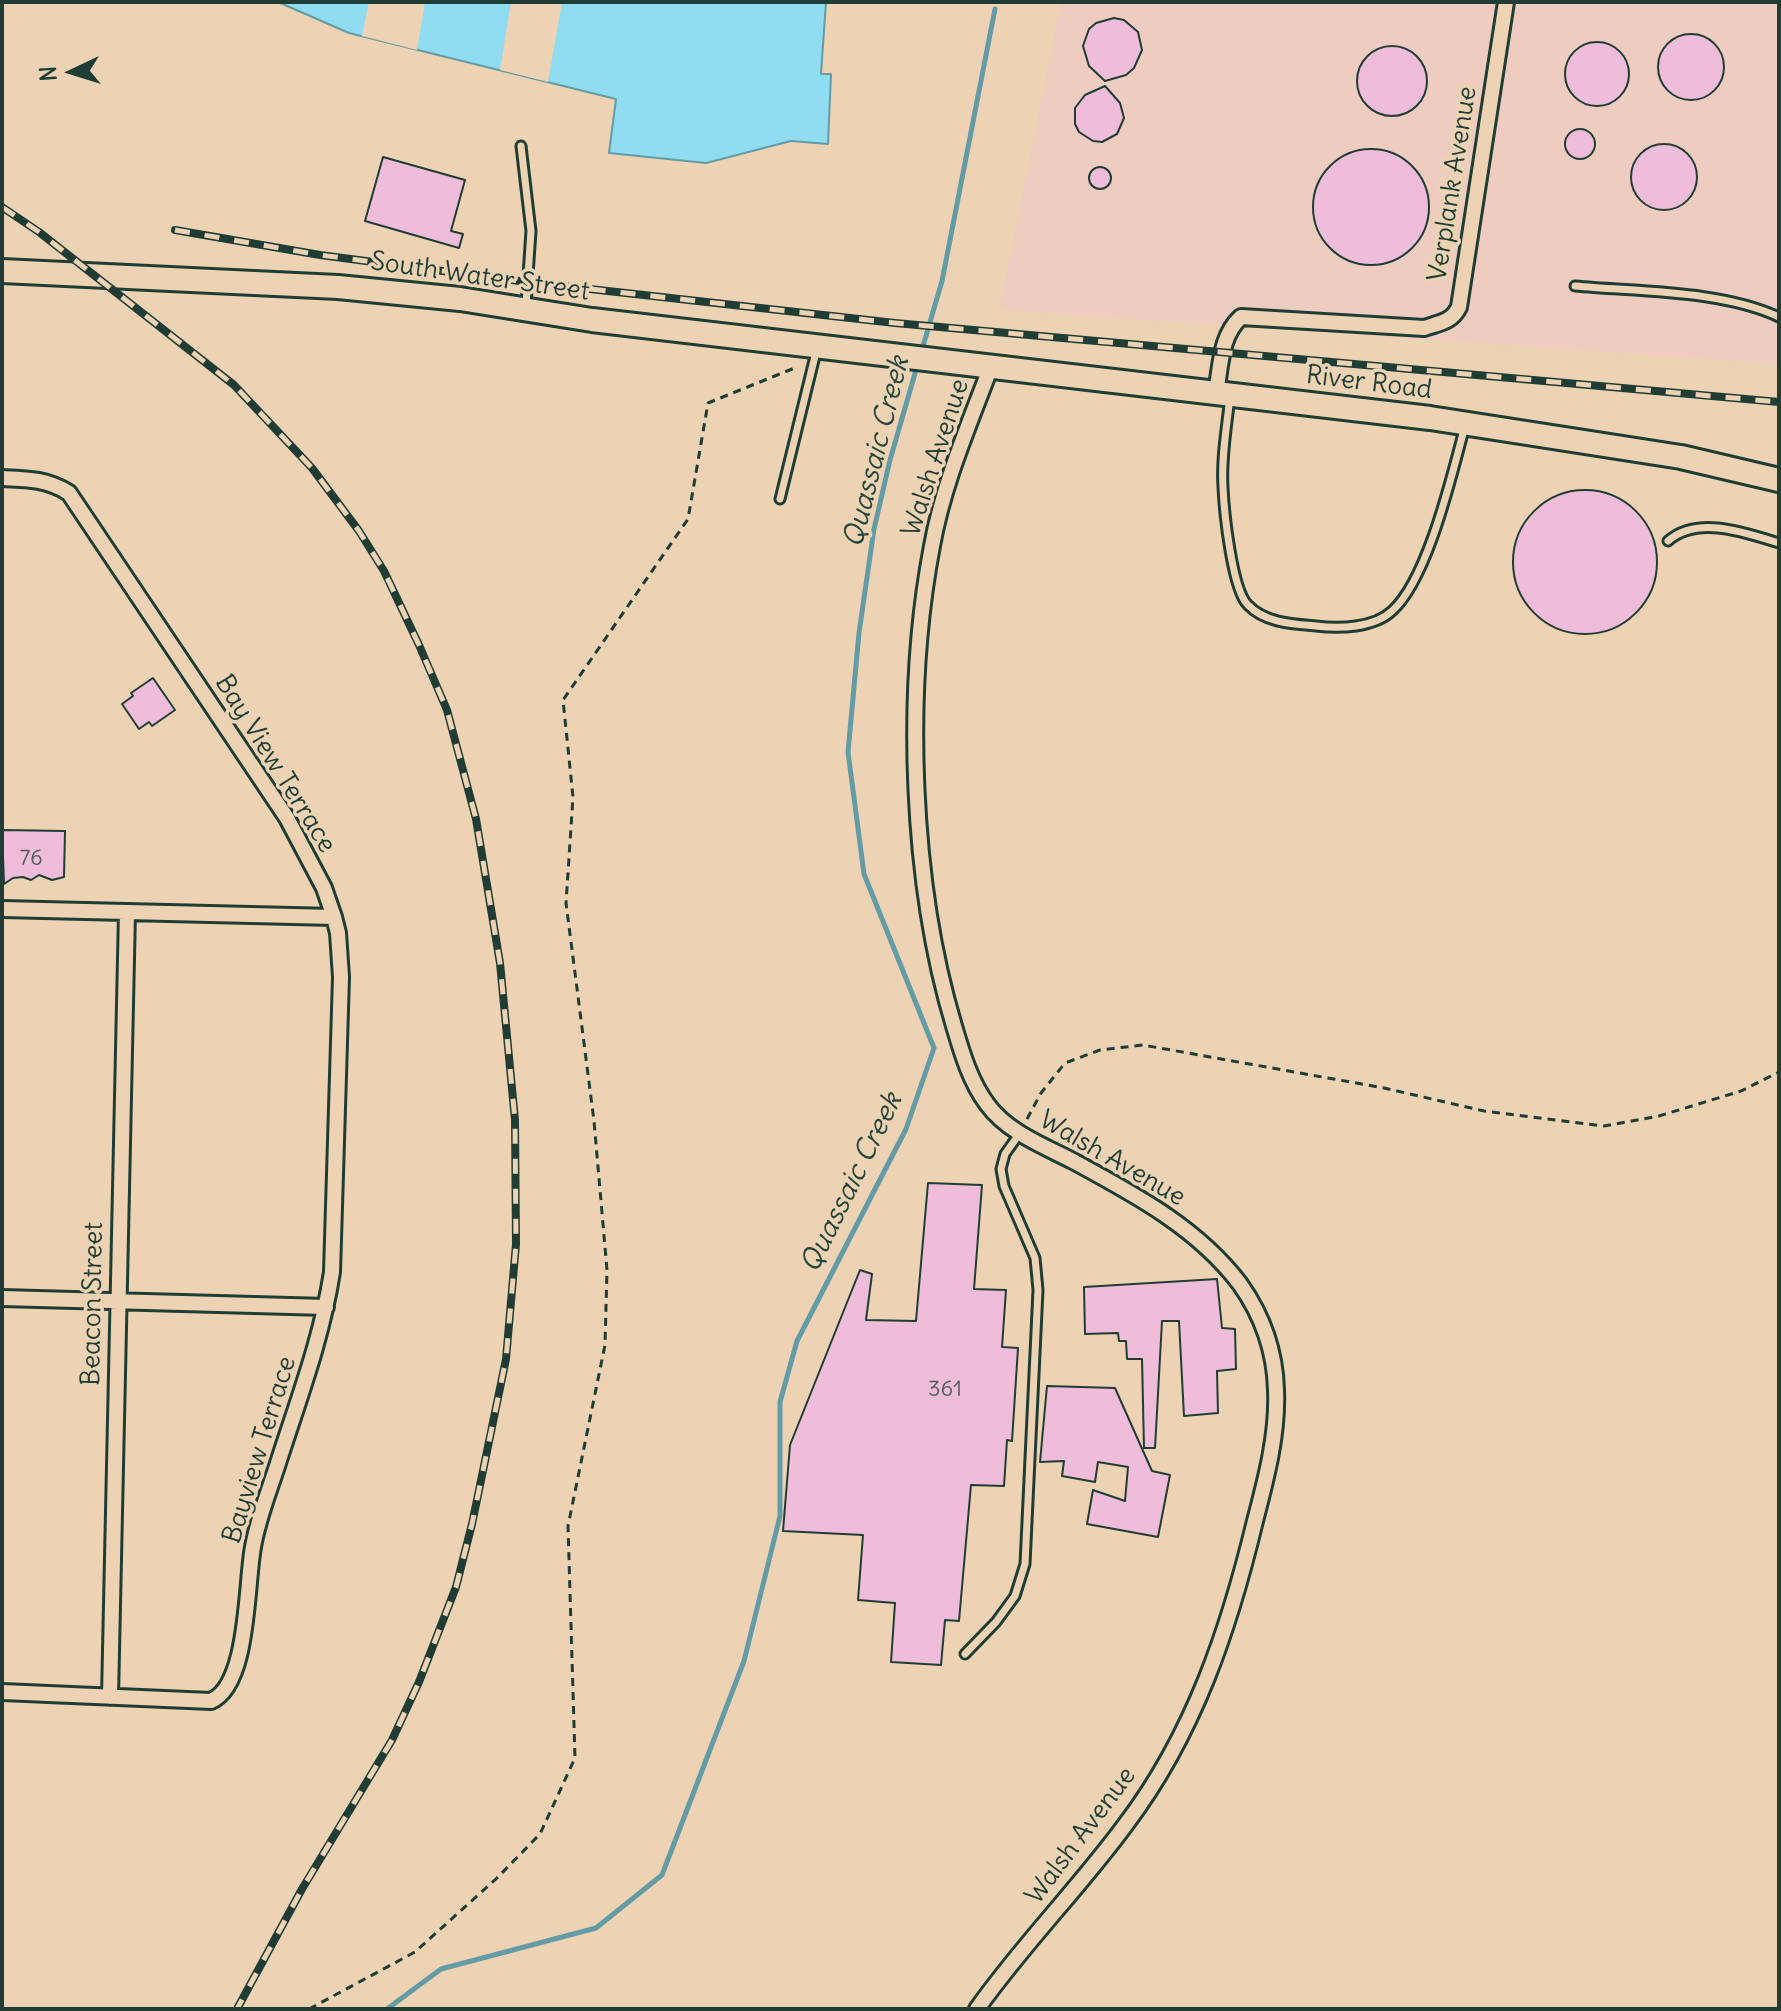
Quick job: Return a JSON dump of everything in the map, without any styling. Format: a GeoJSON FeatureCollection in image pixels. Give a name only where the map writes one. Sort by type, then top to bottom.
{"type":"FeatureCollection","features":[{"type":"Feature","properties":{"kind":"street","name":"Verplank Avenue"},"geometry":{"type":"LineString","coordinates":[[1224,393],[1229,328],[1241,317],[1424,328],[1455,315],[1459,307],[1506,2]]}},
{"type":"Feature","properties":{"kind":"street","name":"South Water Street"},"geometry":{"type":"LineString","coordinates":[[2,271],[338,287],[460,299],[526,311],[948,362]]}},
{"type":"Feature","properties":{"kind":"street","name":"River Road"},"geometry":{"type":"LineString","coordinates":[[948,362],[1465,424],[1681,457],[1779,480]]}},
{"type":"Feature","properties":{"kind":"street","name":"Walsh Avenue"},"geometry":{"type":"LineString","coordinates":[[977,2009],[1128,1823],[1195,1711],[1241,1582],[1269,1458],[1276,1394],[1274,1364],[1267,1335],[1240,1284],[1186,1229],[1130,1192],[1020,1133],[999,1118],[974,1084],[945,995],[930,912],[915,766],[916,711],[931,549],[942,500],[991,366]]}},
{"type":"Feature","properties":{"kind":"street","name":"Bay View Terrace"},"geometry":{"type":"LineString","coordinates":[[2,478],[35,479],[69,493],[287,818],[324,888],[334,917],[341,977],[332,1272],[326,1307]]}},
{"type":"Feature","properties":{"kind":"street"},"geometry":{"type":"LineString","coordinates":[[2,909],[334,917]]}},
{"type":"Feature","properties":{"kind":"street","name":"Beacon Street"},"geometry":{"type":"LineString","coordinates":[[110,1697],[127,912]]}},
{"type":"Feature","properties":{"kind":"street"},"geometry":{"type":"LineString","coordinates":[[2,1298],[326,1307]]}},
{"type":"Feature","properties":{"kind":"street","name":"Bayview Terrace"},"geometry":{"type":"LineString","coordinates":[[110,1697],[211,1701],[227,1688],[238,1663],[253,1547],[326,1307]]}},
{"type":"Feature","properties":{"kind":"street"},"geometry":{"type":"LineString","coordinates":[[2,1692],[110,1697]]}},
{"type":"Feature","properties":{"kind":"lane"},"geometry":{"type":"LineString","coordinates":[[521,146],[531,231],[526,311]]}},
{"type":"Feature","properties":{"kind":"lane"},"geometry":{"type":"LineString","coordinates":[[1575,286],[1719,299],[1758,307],[1779,317]]}},
{"type":"Feature","properties":{"kind":"lane"},"geometry":{"type":"LineString","coordinates":[[780,499],[816,345]]}},
{"type":"Feature","properties":{"kind":"lane"},"geometry":{"type":"LineString","coordinates":[[1224,393],[1223,485],[1235,576],[1245,604],[1265,618],[1319,627],[1363,625],[1391,613],[1415,581],[1447,493],[1465,424]]}},
{"type":"Feature","properties":{"kind":"lane"},"geometry":{"type":"LineString","coordinates":[[1668,541],[1677,534],[1721,528],[1779,543]]}},
{"type":"Feature","properties":{"kind":"lane"},"geometry":{"type":"LineString","coordinates":[[965,1654],[996,1622],[1015,1596],[1025,1564],[1038,1290],[1035,1258],[1004,1186],[1001,1169],[1005,1154],[1020,1133]]}},
{"type":"Feature","properties":{"kind":"path"},"geometry":{"type":"LineString","coordinates":[[309,2009],[415,1952],[497,1878],[540,1834],[575,1758],[568,1526],[605,1345],[607,1270],[594,1121],[566,903],[573,797],[563,700],[688,519],[708,403],[797,368],[816,345]]}},
{"type":"Feature","properties":{"kind":"path"},"geometry":{"type":"LineString","coordinates":[[1020,1133],[1041,1093],[1065,1063],[1100,1050],[1143,1045],[1384,1088],[1484,1111],[1604,1126],[1659,1116],[1728,1095],[1779,1072]]}},
{"type":"Feature","properties":{"kind":"shaded area"},"geometry":{"type":"Polygon","coordinates":[[[1061,2],[1779,2],[1779,364],[999,310],[1061,2]]]}},
{"type":"Feature","properties":{"kind":"water"},"geometry":{"type":"Polygon","coordinates":[[[278,2],[826,2],[821,74],[831,74],[828,144],[791,141],[706,163],[609,153],[616,99],[349,33],[278,2]]]}},
{"type":"Feature","properties":{"kind":"pier"},"geometry":{"type":"Polygon","coordinates":[[[369,2],[425,2],[417,50],[362,36],[369,2]]]}},
{"type":"Feature","properties":{"kind":"pier"},"geometry":{"type":"Polygon","coordinates":[[[511,2],[562,2],[548,82],[500,70],[511,2]]]}},
{"type":"Feature","properties":{"kind":"building"},"geometry":{"type":"Polygon","coordinates":[[[1114,18],[1124,20],[1138,32],[1142,50],[1134,68],[1126,75],[1105,81],[1089,66],[1083,46],[1089,29],[1096,23],[1114,18]]]}},
{"type":"Feature","properties":{"kind":"building"},"geometry":{"type":"Polygon","coordinates":[[[1691,34],[1714,44],[1724,67],[1714,90],[1691,100],[1668,90],[1658,67],[1668,44],[1691,34]]]}},
{"type":"Feature","properties":{"kind":"building"},"geometry":{"type":"Polygon","coordinates":[[[1591,42],[1603,42],[1620,51],[1627,62],[1627,86],[1620,97],[1603,106],[1591,106],[1579,101],[1570,92],[1565,80],[1565,68],[1570,56],[1579,47],[1591,42]]]}},
{"type":"Feature","properties":{"kind":"building"},"geometry":{"type":"Polygon","coordinates":[[[1392,46],[1417,56],[1427,81],[1417,106],[1392,116],[1367,106],[1357,81],[1367,56],[1392,46]]]}},
{"type":"Feature","properties":{"kind":"building"},"geometry":{"type":"Polygon","coordinates":[[[1105,86],[1120,103],[1124,118],[1117,134],[1102,142],[1093,141],[1079,132],[1075,124],[1075,108],[1085,95],[1105,86]]]}},
{"type":"Feature","properties":{"kind":"building"},"geometry":{"type":"Polygon","coordinates":[[[1580,129],[1586,130],[1594,138],[1594,150],[1586,158],[1580,159],[1574,158],[1566,150],[1565,144],[1566,138],[1574,130],[1580,129]]]}},
{"type":"Feature","properties":{"kind":"building"},"geometry":{"type":"Polygon","coordinates":[[[1664,144],[1687,154],[1697,177],[1687,200],[1664,210],[1641,200],[1631,177],[1641,154],[1664,144]]]}},
{"type":"Feature","properties":{"kind":"building"},"geometry":{"type":"Polygon","coordinates":[[[1371,149],[1393,153],[1412,166],[1425,185],[1429,207],[1425,229],[1412,248],[1393,261],[1371,265],[1349,261],[1330,248],[1317,229],[1313,207],[1317,185],[1330,166],[1349,153],[1371,149]]]}},
{"type":"Feature","properties":{"kind":"building"},"geometry":{"type":"Polygon","coordinates":[[[383,157],[465,180],[451,231],[463,234],[459,248],[365,221],[383,157]]]}},
{"type":"Feature","properties":{"kind":"building"},"geometry":{"type":"Polygon","coordinates":[[[1100,167],[1108,170],[1111,178],[1108,186],[1100,189],[1092,186],[1089,178],[1092,170],[1100,167]]]}},
{"type":"Feature","properties":{"kind":"building"},"geometry":{"type":"Polygon","coordinates":[[[1585,490],[1612,496],[1636,511],[1651,535],[1657,562],[1651,589],[1636,613],[1612,628],[1585,634],[1558,628],[1534,613],[1519,589],[1513,562],[1519,535],[1534,511],[1558,496],[1585,490]]]}},
{"type":"Feature","properties":{"kind":"building"},"geometry":{"type":"Polygon","coordinates":[[[153,678],[175,710],[152,726],[149,722],[139,729],[122,704],[133,696],[131,693],[153,678]]]}},
{"type":"Feature","properties":{"kind":"building"},"geometry":{"type":"Polygon","coordinates":[[[2,830],[65,831],[64,877],[52,880],[39,875],[31,880],[13,878],[4,884],[2,830]]]}},
{"type":"Feature","properties":{"kind":"building"},"geometry":{"type":"Polygon","coordinates":[[[928,1183],[982,1185],[974,1289],[1006,1290],[1002,1347],[1018,1348],[1012,1441],[1007,1440],[1004,1486],[971,1485],[959,1621],[945,1620],[941,1665],[891,1662],[895,1603],[858,1600],[863,1535],[783,1531],[790,1445],[860,1270],[872,1274],[866,1320],[916,1321],[928,1183]]]}},
{"type":"Feature","properties":{"kind":"building"},"geometry":{"type":"Polygon","coordinates":[[[1217,1279],[1222,1328],[1235,1329],[1236,1369],[1217,1371],[1218,1413],[1184,1416],[1179,1321],[1162,1321],[1155,1448],[1144,1448],[1142,1359],[1127,1359],[1126,1341],[1119,1341],[1118,1333],[1085,1334],[1084,1287],[1217,1279]]]}},
{"type":"Feature","properties":{"kind":"building"},"geometry":{"type":"Polygon","coordinates":[[[1047,1386],[1115,1388],[1152,1471],[1170,1475],[1158,1537],[1087,1524],[1093,1490],[1125,1501],[1128,1467],[1098,1462],[1095,1482],[1062,1476],[1064,1461],[1040,1462],[1047,1386]]]}},
{"type":"Feature","properties":{"kind":"waterway","name":"Quassaic Creek"},"geometry":{"type":"LineString","coordinates":[[921,353],[942,281],[995,9]]}},
{"type":"Feature","properties":{"kind":"waterway","name":"Quassaic Creek"},"geometry":{"type":"LineString","coordinates":[[387,2009],[441,1969],[596,1928],[662,1875],[744,1661],[780,1516],[780,1402],[797,1341],[906,1129],[934,1048],[864,874],[848,752],[859,633],[874,529],[918,363]]}},
{"type":"Feature","properties":{"kind":"railway"},"geometry":{"type":"LineString","coordinates":[[2,207],[39,232],[234,385],[312,468],[359,531],[384,571],[447,710],[476,819],[500,963],[515,1120],[516,1244],[506,1359],[472,1524],[456,1587],[419,1682],[392,1740],[302,1889],[237,2009]]}},
{"type":"Feature","properties":{"kind":"railway"},"geometry":{"type":"LineString","coordinates":[[175,230],[320,255],[527,282],[895,323],[1779,402]]}}]}
